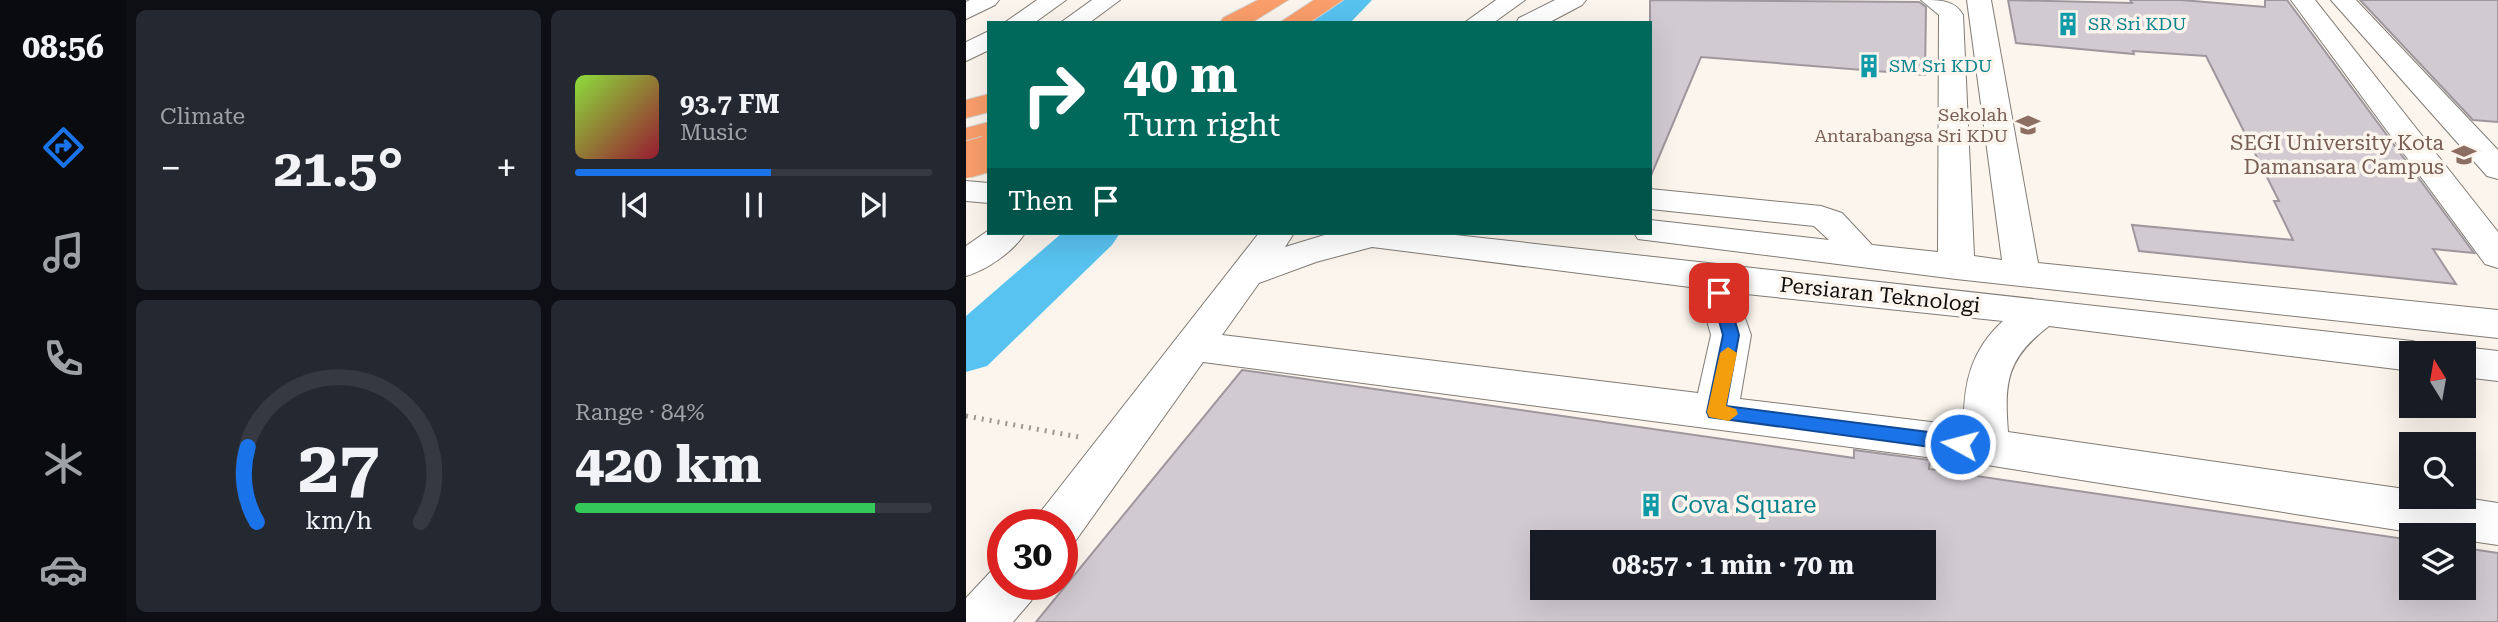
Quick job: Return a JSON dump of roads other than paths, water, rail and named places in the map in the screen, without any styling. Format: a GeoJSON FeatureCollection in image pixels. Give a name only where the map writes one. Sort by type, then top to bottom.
{"type":"FeatureCollection","features":[{"type":"Feature","properties":{"kind":"highway"},"geometry":{"type":"LineString","coordinates":[[1236,21],[1276,0]]}},
{"type":"Feature","properties":{"kind":"highway"},"geometry":{"type":"LineString","coordinates":[[1295,21],[1329,2]]}},
{"type":"Feature","properties":{"kind":"highway"},"geometry":{"type":"LineString","coordinates":[[1306,21],[1329,2]]}},
{"type":"Feature","properties":{"kind":"highway"},"geometry":{"type":"LineString","coordinates":[[966,106],[987,101]]}},
{"type":"Feature","properties":{"kind":"highway"},"geometry":{"type":"LineString","coordinates":[[966,137],[987,132]]}},
{"type":"Feature","properties":{"kind":"street"},"geometry":{"type":"LineString","coordinates":[[966,12],[987,0]]}},
{"type":"Feature","properties":{"kind":"street"},"geometry":{"type":"LineString","coordinates":[[1019,21],[1054,0]]}},
{"type":"Feature","properties":{"kind":"street"},"geometry":{"type":"LineString","coordinates":[[1075,21],[1108,0]]}},
{"type":"Feature","properties":{"kind":"street"},"geometry":{"type":"LineString","coordinates":[[1459,21],[1475,0]]}},
{"type":"Feature","properties":{"kind":"street"},"geometry":{"type":"LineString","coordinates":[[1478,21],[1513,0]]}},
{"type":"Feature","properties":{"kind":"street"},"geometry":{"type":"LineString","coordinates":[[1532,21],[1574,0]]}},
{"type":"Feature","properties":{"kind":"street"},"geometry":{"type":"LineString","coordinates":[[1933,0],[1948,8],[1951,15],[1956,267]]}},
{"type":"Feature","properties":{"kind":"street"},"geometry":{"type":"LineString","coordinates":[[1979,0],[2022,274]]}},
{"type":"Feature","properties":{"kind":"street"},"geometry":{"type":"LineString","coordinates":[[2303,0],[2498,256]]}},
{"type":"Feature","properties":{"kind":"street"},"geometry":{"type":"LineString","coordinates":[[2343,0],[2498,169]]}},
{"type":"Feature","properties":{"kind":"street"},"geometry":{"type":"LineString","coordinates":[[966,36],[987,38]]}},
{"type":"Feature","properties":{"kind":"street"},"geometry":{"type":"LineString","coordinates":[[966,53],[987,39]]}},
{"type":"Feature","properties":{"kind":"street"},"geometry":{"type":"LineString","coordinates":[[966,70],[987,65]]}},
{"type":"Feature","properties":{"kind":"street"},"geometry":{"type":"LineString","coordinates":[[966,158],[987,156]]}},
{"type":"Feature","properties":{"kind":"street"},"geometry":{"type":"LineString","coordinates":[[966,191],[987,193]]}},
{"type":"Feature","properties":{"kind":"street"},"geometry":{"type":"LineString","coordinates":[[1652,199],[1821,216],[1830,219],[1862,256]]}},
{"type":"Feature","properties":{"kind":"street","name":"Persiaran Teknologi"},"geometry":{"type":"LineString","coordinates":[[1652,231],[1956,267],[2498,324]]}},
{"type":"Feature","properties":{"kind":"street"},"geometry":{"type":"LineString","coordinates":[[966,264],[1005,235]]}},
{"type":"Feature","properties":{"kind":"street"},"geometry":{"type":"LineString","coordinates":[[1071,509],[1122,444],[1242,276],[1275,235]]}},
{"type":"Feature","properties":{"kind":"street"},"geometry":{"type":"LineString","coordinates":[[1242,276],[1357,235]]}},
{"type":"Feature","properties":{"kind":"street","name":"Persiaran Teknologi"},"geometry":{"type":"LineString","coordinates":[[1368,235],[1713,278],[2042,312],[2399,354]]}},
{"type":"Feature","properties":{"kind":"street"},"geometry":{"type":"LineString","coordinates":[[1713,278],[1731,335],[1716,412]]}},
{"type":"Feature","properties":{"kind":"street"},"geometry":{"type":"LineString","coordinates":[[1987,447],[1984,408],[1988,368],[2003,343],[2042,312]]}},
{"type":"Feature","properties":{"kind":"street"},"geometry":{"type":"LineString","coordinates":[[1192,346],[1987,447],[2498,524]]}},
{"type":"Feature","properties":{"kind":"street"},"geometry":{"type":"LineString","coordinates":[[2476,363],[2498,366]]}},
{"type":"Feature","properties":{"kind":"street"},"geometry":{"type":"LineString","coordinates":[[979,622],[999,600]]}},
{"type":"Feature","properties":{"kind":"waterway"},"geometry":{"type":"LineString","coordinates":[[1330,21],[1354,0]]}},
{"type":"Feature","properties":{"kind":"waterway"},"geometry":{"type":"LineString","coordinates":[[966,350],[1092,235]]}},
{"type":"Feature","properties":{"kind":"place","name":"SR Sri KDU"},"geometry":{"type":"Point","coordinates":[2068,24]}},
{"type":"Feature","properties":{"kind":"place","name":"SM Sri KDU"},"geometry":{"type":"Point","coordinates":[1869,66]}},
{"type":"Feature","properties":{"kind":"place","name":"Sekolah Antarabangsa Sri KDU"},"geometry":{"type":"Point","coordinates":[2028,125]}},
{"type":"Feature","properties":{"kind":"place","name":"SEGI University Kota Damansara Campus"},"geometry":{"type":"Point","coordinates":[2464,155]}},
{"type":"Feature","properties":{"kind":"place","name":"Cova Square"},"geometry":{"type":"Point","coordinates":[1651,505]}}]}
